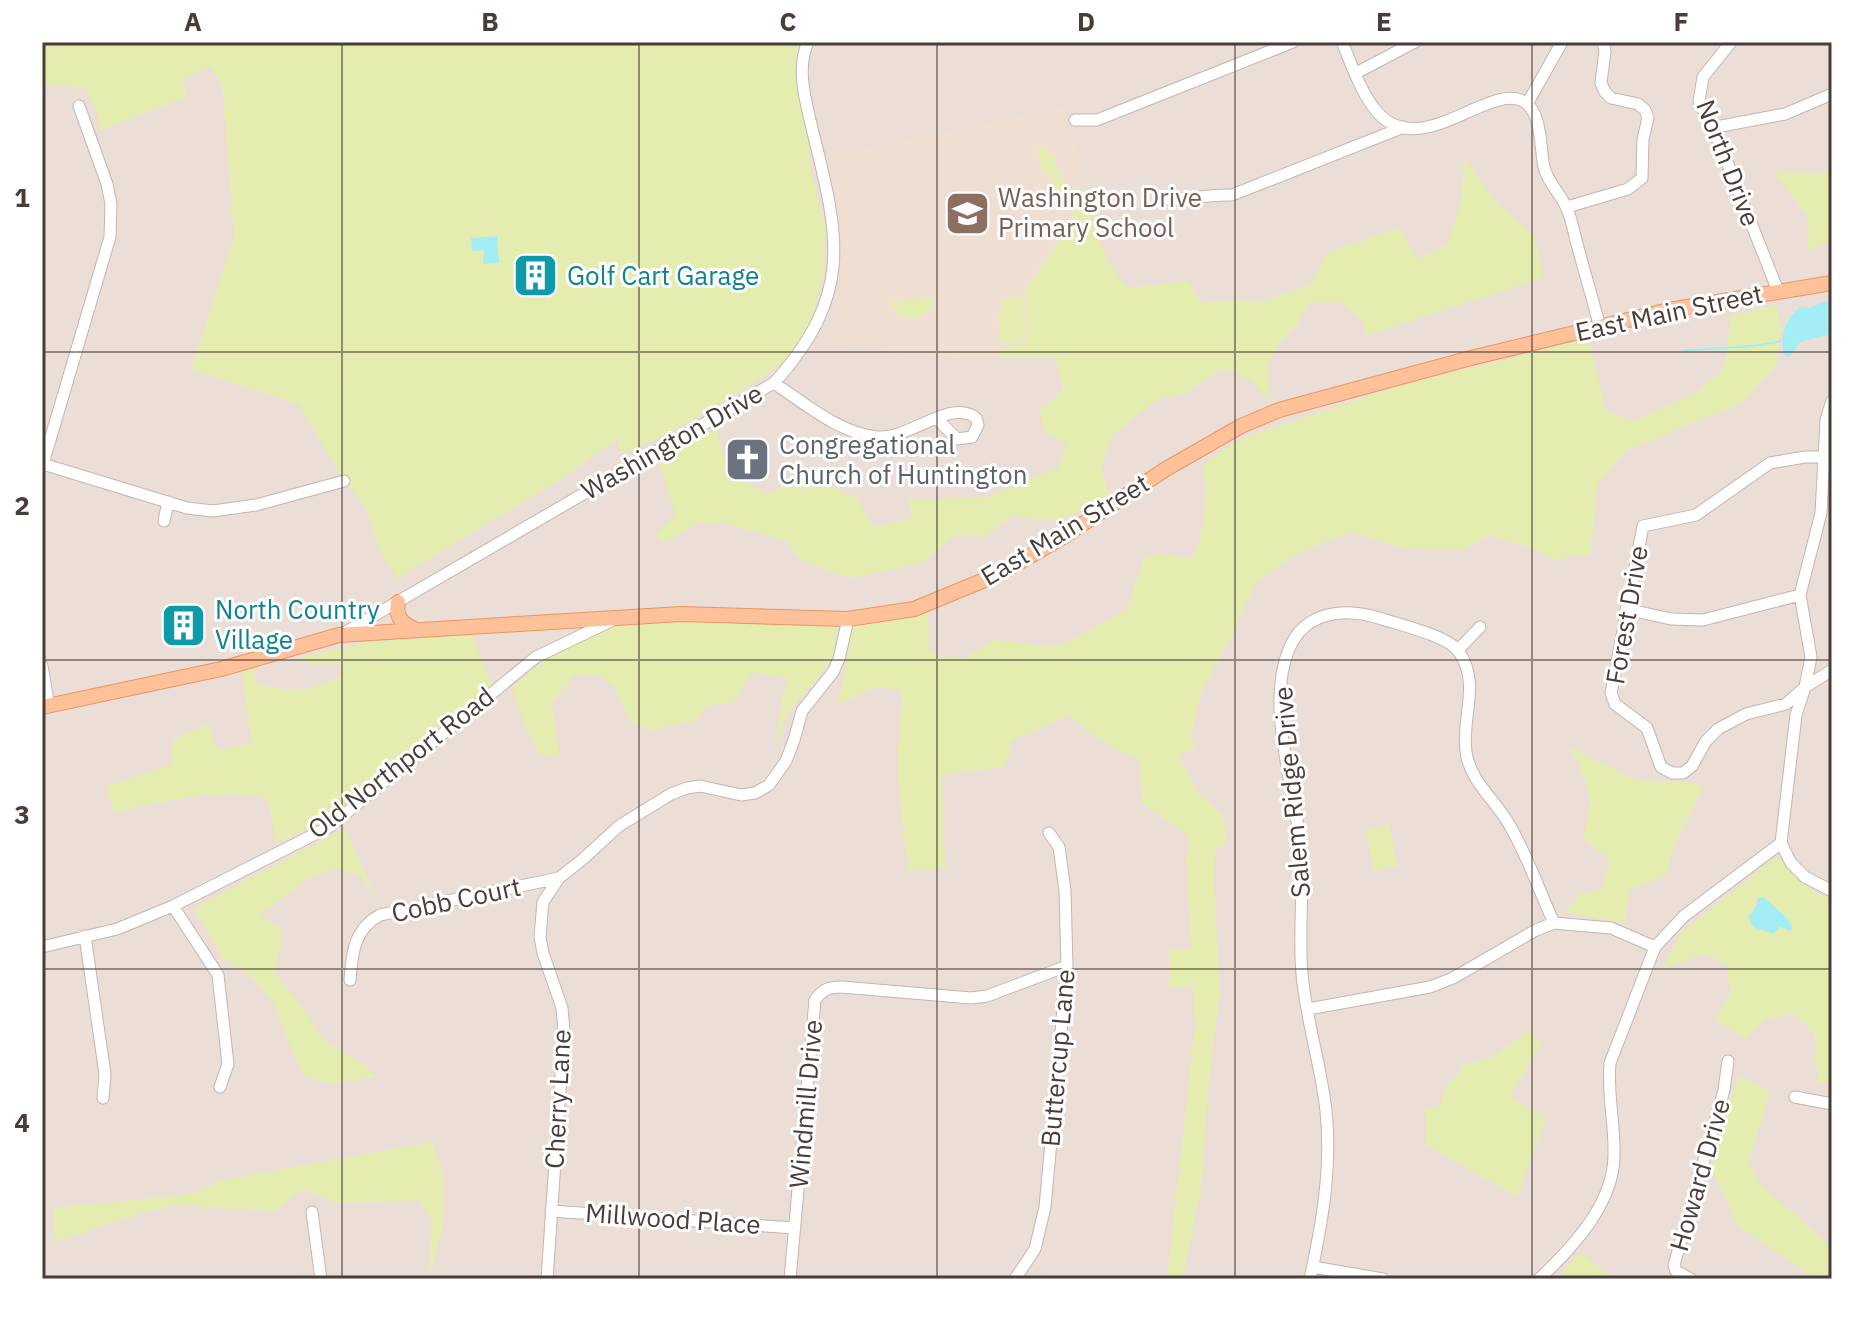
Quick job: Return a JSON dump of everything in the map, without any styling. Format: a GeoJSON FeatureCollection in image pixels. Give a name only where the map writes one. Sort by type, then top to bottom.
{"type":"FeatureCollection","features":[{"type":"Feature","properties":{"kind":"main road","name":"East Main Street"},"geometry":{"type":"LineString","coordinates":[[46,707],[221,669],[339,635],[681,614],[848,619],[914,609],[999,574],[1197,450],[1279,410],[1701,303],[1832,283]]}},
{"type":"Feature","properties":{"kind":"main road"},"geometry":{"type":"LineString","coordinates":[[398,602],[399,618],[403,624],[416,630]]}},
{"type":"Feature","properties":{"kind":"street","name":"Washington Drive"},"geometry":{"type":"LineString","coordinates":[[339,635],[774,383],[808,340],[822,312],[836,254],[829,203],[805,99],[802,72],[808,42]]}},
{"type":"Feature","properties":{"kind":"street"},"geometry":{"type":"LineString","coordinates":[[1075,120],[1097,120],[1293,42]]}},
{"type":"Feature","properties":{"kind":"street"},"geometry":{"type":"LineString","coordinates":[[1342,42],[1377,112],[1388,122],[1424,128],[1440,125],[1496,101],[1510,98],[1527,104],[1535,116],[1545,172],[1567,207],[1600,327]]}},
{"type":"Feature","properties":{"kind":"street"},"geometry":{"type":"LineString","coordinates":[[1356,73],[1415,42]]}},
{"type":"Feature","properties":{"kind":"street"},"geometry":{"type":"LineString","coordinates":[[1527,104],[1562,42]]}},
{"type":"Feature","properties":{"kind":"street"},"geometry":{"type":"LineString","coordinates":[[1567,207],[1637,185],[1643,171],[1643,139],[1648,118],[1638,104],[1611,98],[1605,92],[1601,83],[1605,51],[1603,42]]}},
{"type":"Feature","properties":{"kind":"street","name":"North Drive"},"geometry":{"type":"LineString","coordinates":[[1731,42],[1703,77],[1699,90],[1703,113],[1778,291]]}},
{"type":"Feature","properties":{"kind":"street"},"geometry":{"type":"LineString","coordinates":[[1711,128],[1785,114],[1832,94]]}},
{"type":"Feature","properties":{"kind":"street"},"geometry":{"type":"LineString","coordinates":[[79,106],[107,184],[111,204],[110,237],[43,465],[200,509],[229,510],[256,505],[344,481]]}},
{"type":"Feature","properties":{"kind":"street"},"geometry":{"type":"LineString","coordinates":[[1160,199],[1232,195],[1404,127]]}},
{"type":"Feature","properties":{"kind":"street"},"geometry":{"type":"LineString","coordinates":[[774,383],[859,434],[895,436],[937,419]]}},
{"type":"Feature","properties":{"kind":"street"},"geometry":{"type":"LineString","coordinates":[[1832,401],[1826,420],[1821,513],[1800,595],[1811,657],[1796,715],[1781,843],[1791,863],[1805,877],[1832,891]]}},
{"type":"Feature","properties":{"kind":"street","name":"Forest Drive"},"geometry":{"type":"LineString","coordinates":[[1823,457],[1770,463],[1696,515],[1643,526],[1611,693],[1615,704],[1647,728],[1661,767],[1672,773],[1683,773],[1692,766],[1706,741],[1718,729],[1746,714],[1786,704],[1832,670]]}},
{"type":"Feature","properties":{"kind":"street"},"geometry":{"type":"LineString","coordinates":[[164,521],[168,502]]}},
{"type":"Feature","properties":{"kind":"street"},"geometry":{"type":"LineString","coordinates":[[1626,609],[1671,619],[1703,620],[1800,595]]}},
{"type":"Feature","properties":{"kind":"street","name":"Salem Ridge Drive"},"geometry":{"type":"LineString","coordinates":[[1312,1273],[1328,1176],[1329,1141],[1300,952],[1303,899],[1300,841],[1280,706],[1280,687],[1290,648],[1300,632],[1317,618],[1333,612],[1352,611],[1443,640],[1458,650]]}},
{"type":"Feature","properties":{"kind":"street","name":"Old Northport Road"},"geometry":{"type":"LineString","coordinates":[[42,947],[117,929],[173,906],[329,827],[536,657],[619,617]]}},
{"type":"Feature","properties":{"kind":"street","name":"Cherry Lane"},"geometry":{"type":"LineString","coordinates":[[547,1279],[564,1031],[560,998],[543,953],[540,920],[543,902],[559,878],[619,826],[671,794],[700,786],[741,795],[755,793],[769,785],[786,761],[802,711],[833,672],[848,619]]}},
{"type":"Feature","properties":{"kind":"street"},"geometry":{"type":"LineString","coordinates":[[1480,627],[1458,650],[1471,694],[1465,736],[1471,770],[1509,823],[1554,923]]}},
{"type":"Feature","properties":{"kind":"street"},"geometry":{"type":"LineString","coordinates":[[42,666],[46,707]]}},
{"type":"Feature","properties":{"kind":"street","name":"Buttercup Lane"},"geometry":{"type":"LineString","coordinates":[[1015,1279],[1035,1249],[1043,1219],[1067,966],[1065,891],[1059,847],[1049,833]]}},
{"type":"Feature","properties":{"kind":"street"},"geometry":{"type":"LineString","coordinates":[[1539,1279],[1587,1227],[1608,1187],[1615,1152],[1608,1082],[1610,1063],[1655,947],[1684,916],[1781,843]]}},
{"type":"Feature","properties":{"kind":"street","name":"Cobb Court"},"geometry":{"type":"LineString","coordinates":[[350,980],[355,942],[369,921],[380,915],[559,878]]}},
{"type":"Feature","properties":{"kind":"street"},"geometry":{"type":"LineString","coordinates":[[173,906],[218,975],[228,1064],[220,1087]]}},
{"type":"Feature","properties":{"kind":"street"},"geometry":{"type":"LineString","coordinates":[[1308,1009],[1430,987],[1453,978],[1536,930],[1554,923],[1611,928],[1655,947]]}},
{"type":"Feature","properties":{"kind":"street"},"geometry":{"type":"LineString","coordinates":[[85,936],[105,1074],[103,1098]]}},
{"type":"Feature","properties":{"kind":"street","name":"Windmill Drive"},"geometry":{"type":"LineString","coordinates":[[790,1279],[815,1000],[821,991],[842,987],[971,998],[987,996],[1067,966]]}},
{"type":"Feature","properties":{"kind":"street","name":"Howard Drive"},"geometry":{"type":"LineString","coordinates":[[1691,1279],[1676,1271],[1674,1265],[1722,1097],[1728,1061]]}},
{"type":"Feature","properties":{"kind":"street"},"geometry":{"type":"LineString","coordinates":[[1795,1097],[1832,1104]]}},
{"type":"Feature","properties":{"kind":"street","name":"Millwood Place"},"geometry":{"type":"LineString","coordinates":[[551,1211],[795,1228]]}},
{"type":"Feature","properties":{"kind":"street"},"geometry":{"type":"LineString","coordinates":[[312,1212],[321,1279]]}},
{"type":"Feature","properties":{"kind":"street"},"geometry":{"type":"LineString","coordinates":[[1312,1273],[1383,1279]]}},
{"type":"Feature","properties":{"kind":"shaded area"},"geometry":{"type":"Polygon","coordinates":[[[42,42],[1832,42],[1832,1279],[42,1279],[42,42]]]}},
{"type":"Feature","properties":{"kind":"shaded area","name":"Washington Drive Primary School"},"geometry":{"type":"Polygon","coordinates":[[[1064,107],[1114,279],[1060,353],[957,360],[824,341],[836,308],[843,245],[830,156],[1064,107]]]}},
{"type":"Feature","properties":{"kind":"green space"},"geometry":{"type":"Polygon","coordinates":[[[42,42],[807,42],[800,75],[812,174],[825,227],[824,274],[807,334],[790,356],[760,379],[662,437],[623,453],[618,447],[619,437],[566,476],[397,578],[377,545],[366,507],[344,481],[299,404],[191,370],[234,235],[222,84],[210,67],[183,79],[187,97],[100,130],[96,108],[85,88],[42,84],[42,42]]]}},
{"type":"Feature","properties":{"kind":"green space"},"geometry":{"type":"Polygon","coordinates":[[[1041,145],[1049,153],[1056,153],[1056,167],[1064,182],[1063,192],[1057,193],[1054,185],[1049,183],[1054,175],[1045,173],[1043,176],[1038,151],[1041,145]]]}},
{"type":"Feature","properties":{"kind":"green space"},"geometry":{"type":"Polygon","coordinates":[[[1464,158],[1499,206],[1535,236],[1543,278],[1365,336],[1363,321],[1341,302],[1309,303],[1297,325],[1281,341],[1268,363],[1269,400],[1249,379],[1223,368],[1182,395],[1156,400],[1112,435],[1101,466],[1109,496],[1073,514],[1043,520],[1014,516],[982,537],[957,534],[922,563],[852,578],[800,559],[786,541],[731,525],[699,522],[664,543],[655,535],[676,515],[658,461],[716,428],[727,461],[746,481],[768,494],[800,477],[826,483],[857,498],[873,527],[912,518],[908,500],[988,497],[1058,468],[1067,444],[1043,431],[1040,411],[1063,390],[1055,358],[1000,358],[998,351],[1027,342],[1026,289],[1069,226],[1083,184],[1105,253],[1128,288],[1188,281],[1201,303],[1244,300],[1258,303],[1311,284],[1326,253],[1399,228],[1418,259],[1447,244],[1461,202],[1464,158]]]}},
{"type":"Feature","properties":{"kind":"green space"},"geometry":{"type":"Polygon","coordinates":[[[1832,168],[1832,240],[1808,251],[1808,216],[1772,171],[1820,174],[1832,168]]]}},
{"type":"Feature","properties":{"kind":"green space"},"geometry":{"type":"Polygon","coordinates":[[[1022,296],[1026,340],[1001,345],[998,315],[1003,314],[1001,306],[1005,299],[1022,296]]]}},
{"type":"Feature","properties":{"kind":"green space"},"geometry":{"type":"Polygon","coordinates":[[[934,297],[930,310],[918,318],[902,315],[891,302],[934,297]]]}},
{"type":"Feature","properties":{"kind":"green space"},"geometry":{"type":"Polygon","coordinates":[[[1776,305],[1781,329],[1776,366],[1740,404],[1627,450],[1598,483],[1590,556],[1575,555],[1556,561],[1532,548],[1489,535],[1466,549],[1444,549],[1401,548],[1349,532],[1293,556],[1255,584],[1200,695],[1191,739],[1196,749],[1178,754],[1198,793],[1224,817],[1227,844],[1215,849],[1220,992],[1208,1089],[1202,1181],[1183,1279],[1167,1279],[1195,1026],[1192,970],[1191,988],[1169,988],[1169,949],[1191,949],[1186,857],[1189,836],[1142,803],[1139,759],[1102,741],[1070,715],[1013,740],[1005,767],[942,774],[945,868],[908,871],[897,768],[902,690],[875,687],[838,705],[854,623],[928,613],[929,651],[943,658],[968,657],[994,640],[1050,647],[1071,641],[1127,609],[1143,559],[1158,554],[1192,558],[1203,524],[1204,464],[1243,438],[1392,388],[1589,338],[1606,411],[1634,421],[1696,393],[1724,369],[1731,316],[1776,305]]]}},
{"type":"Feature","properties":{"kind":"green space"},"geometry":{"type":"Polygon","coordinates":[[[692,621],[836,627],[833,660],[788,712],[776,747],[782,698],[788,679],[752,672],[733,703],[706,706],[697,720],[650,730],[632,723],[615,688],[602,676],[575,675],[552,703],[560,758],[539,753],[525,726],[512,688],[545,659],[620,622],[692,621]]]}},
{"type":"Feature","properties":{"kind":"green space"},"geometry":{"type":"Polygon","coordinates":[[[472,635],[492,685],[323,821],[276,844],[268,799],[251,795],[192,797],[115,812],[105,787],[171,765],[173,740],[209,724],[217,750],[251,743],[242,673],[254,669],[257,685],[311,688],[342,675],[339,664],[310,665],[298,658],[366,642],[472,635]]]}},
{"type":"Feature","properties":{"kind":"green space"},"geometry":{"type":"Polygon","coordinates":[[[1569,746],[1636,780],[1691,782],[1704,786],[1676,842],[1666,874],[1630,890],[1625,923],[1565,913],[1580,894],[1602,890],[1609,859],[1583,838],[1589,811],[1588,790],[1569,746]]]}},
{"type":"Feature","properties":{"kind":"green space"},"geometry":{"type":"Polygon","coordinates":[[[1389,825],[1397,866],[1374,871],[1366,830],[1389,825]]]}},
{"type":"Feature","properties":{"kind":"green space"},"geometry":{"type":"Polygon","coordinates":[[[345,828],[375,896],[358,874],[333,869],[308,879],[260,914],[282,931],[276,974],[324,1041],[363,1063],[376,1077],[331,1084],[304,1076],[274,1003],[249,975],[223,958],[194,909],[345,828]]]}},
{"type":"Feature","properties":{"kind":"green space"},"geometry":{"type":"Polygon","coordinates":[[[1777,856],[1817,894],[1832,897],[1832,1081],[1818,1084],[1814,1033],[1794,1014],[1766,1019],[1745,1039],[1715,1019],[1730,994],[1727,965],[1706,954],[1663,968],[1680,934],[1777,856]],[[1765,898],[1758,899],[1749,917],[1780,926],[1788,919],[1765,898]]]}},
{"type":"Feature","properties":{"kind":"green space"},"geometry":{"type":"Polygon","coordinates":[[[1531,1029],[1541,1044],[1510,1097],[1546,1119],[1517,1197],[1425,1144],[1426,1107],[1440,1107],[1443,1090],[1465,1065],[1492,1057],[1531,1029]]]}},
{"type":"Feature","properties":{"kind":"green space"},"geometry":{"type":"Polygon","coordinates":[[[1739,1076],[1770,1091],[1749,1162],[1761,1185],[1832,1247],[1832,1279],[1816,1279],[1738,1226],[1711,1169],[1739,1076]]]}},
{"type":"Feature","properties":{"kind":"green space"},"geometry":{"type":"Polygon","coordinates":[[[432,1142],[444,1175],[443,1227],[430,1275],[431,1219],[419,1200],[339,1203],[303,1189],[276,1211],[173,1205],[55,1243],[53,1208],[190,1194],[219,1181],[432,1142]]]}},
{"type":"Feature","properties":{"kind":"green space"},"geometry":{"type":"Polygon","coordinates":[[[1581,1252],[1614,1279],[1555,1279],[1581,1252]]]}},
{"type":"Feature","properties":{"kind":"water"},"geometry":{"type":"Polygon","coordinates":[[[497,236],[499,263],[483,264],[484,250],[472,251],[471,238],[497,236]]]}},
{"type":"Feature","properties":{"kind":"water"},"geometry":{"type":"Polygon","coordinates":[[[1832,299],[1832,334],[1800,342],[1790,357],[1784,355],[1784,329],[1795,312],[1800,307],[1809,308],[1832,299]]]}},
{"type":"Feature","properties":{"kind":"water"},"geometry":{"type":"Polygon","coordinates":[[[1758,898],[1765,898],[1788,919],[1793,930],[1780,926],[1774,934],[1753,927],[1749,917],[1758,898]]]}},
{"type":"Feature","properties":{"kind":"waterway"},"geometry":{"type":"LineString","coordinates":[[1683,351],[1781,341]]}},
{"type":"Feature","properties":{"kind":"place","name":"Washington Drive Primary School"},"geometry":{"type":"Point","coordinates":[967,213]}},
{"type":"Feature","properties":{"kind":"place","name":"Golf Cart Garage"},"geometry":{"type":"Point","coordinates":[536,276]}},
{"type":"Feature","properties":{"kind":"place","name":"Congregational Church of Huntington"},"geometry":{"type":"Point","coordinates":[748,460]}},
{"type":"Feature","properties":{"kind":"place","name":"North Country Village"},"geometry":{"type":"Point","coordinates":[184,625]}}]}
